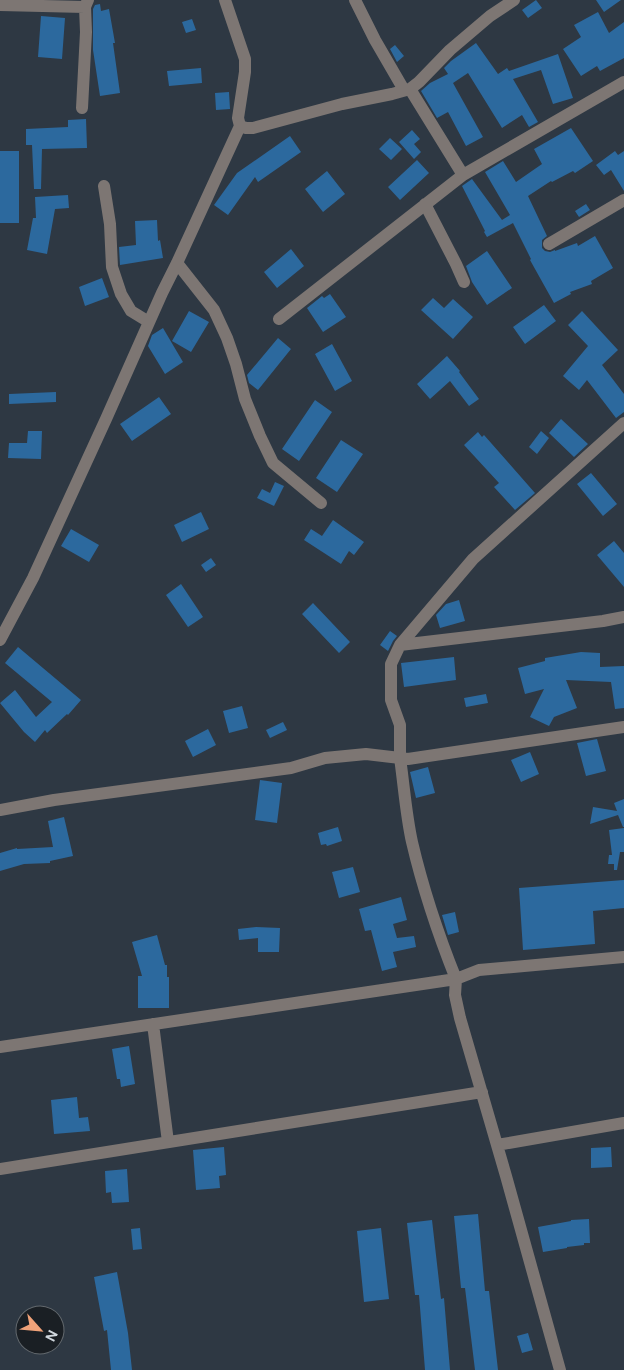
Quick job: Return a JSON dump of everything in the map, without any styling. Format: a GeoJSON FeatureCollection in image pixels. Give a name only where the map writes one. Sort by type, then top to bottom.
{"type":"FeatureCollection","features":[{"type":"Feature","properties":{"kind":"street"},"geometry":{"type":"LineString","coordinates":[[0,640],[33,578],[240,126],[238,118],[245,72],[245,59],[225,0]]}},
{"type":"Feature","properties":{"kind":"street"},"geometry":{"type":"LineString","coordinates":[[355,0],[375,40],[463,174]]}},
{"type":"Feature","properties":{"kind":"street"},"geometry":{"type":"LineString","coordinates":[[240,126],[253,128],[342,104],[407,90],[419,82],[450,50],[490,16],[514,0]]}},
{"type":"Feature","properties":{"kind":"street"},"geometry":{"type":"LineString","coordinates":[[0,5],[86,4],[82,108]]}},
{"type":"Feature","properties":{"kind":"street"},"geometry":{"type":"LineString","coordinates":[[279,319],[463,174],[624,82]]}},
{"type":"Feature","properties":{"kind":"street"},"geometry":{"type":"LineString","coordinates":[[104,186],[110,224],[112,267],[121,294],[131,311],[149,322]]}},
{"type":"Feature","properties":{"kind":"street"},"geometry":{"type":"LineString","coordinates":[[550,244],[624,200]]}},
{"type":"Feature","properties":{"kind":"street"},"geometry":{"type":"LineString","coordinates":[[425,204],[464,282]]}},
{"type":"Feature","properties":{"kind":"street"},"geometry":{"type":"LineString","coordinates":[[178,263],[214,310],[227,338],[245,399],[273,463],[321,503]]}},
{"type":"Feature","properties":{"kind":"street"},"geometry":{"type":"LineString","coordinates":[[560,1370],[460,1018],[455,995],[456,979],[442,946],[412,841],[400,758],[400,725],[391,700],[391,664],[400,645],[473,559],[624,423]]}},
{"type":"Feature","properties":{"kind":"street"},"geometry":{"type":"LineString","coordinates":[[400,645],[624,617]]}},
{"type":"Feature","properties":{"kind":"street"},"geometry":{"type":"LineString","coordinates":[[0,810],[54,800],[291,768],[325,758],[366,754],[408,759],[624,727]]}},
{"type":"Feature","properties":{"kind":"street"},"geometry":{"type":"LineString","coordinates":[[0,1047],[456,979],[479,970],[624,957]]}},
{"type":"Feature","properties":{"kind":"street"},"geometry":{"type":"LineString","coordinates":[[153,1024],[168,1142]]}},
{"type":"Feature","properties":{"kind":"street"},"geometry":{"type":"LineString","coordinates":[[0,1169],[482,1092]]}},
{"type":"Feature","properties":{"kind":"street"},"geometry":{"type":"LineString","coordinates":[[497,1145],[624,1123]]}},
{"type":"Feature","properties":{"kind":"building"},"geometry":{"type":"Polygon","coordinates":[[[536,0],[542,8],[528,18],[522,10],[536,0]]]}},
{"type":"Feature","properties":{"kind":"building"},"geometry":{"type":"Polygon","coordinates":[[[596,0],[621,0],[604,12],[596,0]]]}},
{"type":"Feature","properties":{"kind":"building"},"geometry":{"type":"Polygon","coordinates":[[[100,4],[101,11],[109,9],[115,43],[113,43],[120,93],[100,96],[93,50],[93,9],[95,5],[100,4]]]}},
{"type":"Feature","properties":{"kind":"building"},"geometry":{"type":"Polygon","coordinates":[[[598,12],[609,33],[624,22],[624,58],[600,71],[597,66],[581,76],[563,49],[581,37],[574,25],[598,12]]]}},
{"type":"Feature","properties":{"kind":"building"},"geometry":{"type":"Polygon","coordinates":[[[41,16],[65,18],[62,59],[38,57],[41,16]]]}},
{"type":"Feature","properties":{"kind":"building"},"geometry":{"type":"Polygon","coordinates":[[[192,19],[196,30],[186,33],[182,22],[192,19]]]}},
{"type":"Feature","properties":{"kind":"building"},"geometry":{"type":"Polygon","coordinates":[[[476,43],[498,74],[507,68],[509,71],[558,54],[573,98],[553,104],[541,70],[513,79],[538,122],[529,127],[522,115],[502,128],[468,73],[453,83],[483,137],[466,146],[448,112],[437,118],[421,91],[430,83],[448,74],[444,68],[476,43]]]}},
{"type":"Feature","properties":{"kind":"building"},"geometry":{"type":"Polygon","coordinates":[[[395,45],[404,56],[397,62],[390,49],[395,45]]]}},
{"type":"Feature","properties":{"kind":"building"},"geometry":{"type":"Polygon","coordinates":[[[201,68],[202,83],[169,86],[167,71],[201,68]]]}},
{"type":"Feature","properties":{"kind":"building"},"geometry":{"type":"Polygon","coordinates":[[[229,92],[230,109],[216,110],[215,93],[229,92]]]}},
{"type":"Feature","properties":{"kind":"building"},"geometry":{"type":"Polygon","coordinates":[[[86,119],[87,148],[42,149],[41,189],[34,189],[32,145],[26,145],[26,129],[68,127],[68,120],[86,119]]]}},
{"type":"Feature","properties":{"kind":"building"},"geometry":{"type":"Polygon","coordinates":[[[571,128],[593,161],[575,173],[573,171],[551,181],[528,196],[547,236],[542,240],[542,248],[550,252],[577,243],[578,246],[595,236],[613,268],[591,281],[592,284],[570,292],[571,294],[554,303],[530,260],[513,223],[487,237],[462,186],[472,179],[502,220],[510,215],[485,172],[503,161],[516,182],[542,164],[534,149],[571,128]]]}},
{"type":"Feature","properties":{"kind":"building"},"geometry":{"type":"Polygon","coordinates":[[[412,130],[420,139],[414,144],[421,152],[414,159],[399,142],[412,130]]]}},
{"type":"Feature","properties":{"kind":"building"},"geometry":{"type":"Polygon","coordinates":[[[290,136],[301,152],[258,182],[255,177],[228,215],[214,205],[237,173],[290,136]]]}},
{"type":"Feature","properties":{"kind":"building"},"geometry":{"type":"Polygon","coordinates":[[[390,138],[402,149],[391,160],[379,149],[390,138]]]}},
{"type":"Feature","properties":{"kind":"building"},"geometry":{"type":"Polygon","coordinates":[[[0,151],[19,151],[19,223],[0,223],[0,151]]]}},
{"type":"Feature","properties":{"kind":"building"},"geometry":{"type":"Polygon","coordinates":[[[615,151],[618,155],[624,151],[624,191],[611,170],[604,175],[596,165],[615,151]]]}},
{"type":"Feature","properties":{"kind":"building"},"geometry":{"type":"Polygon","coordinates":[[[417,160],[429,173],[400,200],[388,187],[417,160]]]}},
{"type":"Feature","properties":{"kind":"building"},"geometry":{"type":"Polygon","coordinates":[[[327,171],[345,194],[323,212],[305,189],[327,171]]]}},
{"type":"Feature","properties":{"kind":"building"},"geometry":{"type":"Polygon","coordinates":[[[68,195],[69,208],[55,209],[47,254],[27,250],[33,218],[36,218],[35,197],[68,195]]]}},
{"type":"Feature","properties":{"kind":"building"},"geometry":{"type":"Polygon","coordinates":[[[586,204],[590,210],[579,217],[575,211],[586,204]]]}},
{"type":"Feature","properties":{"kind":"building"},"geometry":{"type":"Polygon","coordinates":[[[157,220],[158,241],[160,240],[163,258],[120,265],[119,247],[136,245],[135,221],[157,220]]]}},
{"type":"Feature","properties":{"kind":"building"},"geometry":{"type":"Polygon","coordinates":[[[291,249],[304,266],[277,288],[264,272],[291,249]]]}},
{"type":"Feature","properties":{"kind":"building"},"geometry":{"type":"Polygon","coordinates":[[[487,251],[512,288],[487,305],[472,282],[466,266],[487,251]]]}},
{"type":"Feature","properties":{"kind":"building"},"geometry":{"type":"Polygon","coordinates":[[[102,278],[109,297],[85,306],[79,287],[102,278]]]}},
{"type":"Feature","properties":{"kind":"building"},"geometry":{"type":"Polygon","coordinates":[[[330,294],[346,317],[323,332],[307,308],[322,296],[324,298],[330,294]]]}},
{"type":"Feature","properties":{"kind":"building"},"geometry":{"type":"Polygon","coordinates":[[[433,298],[444,308],[453,299],[473,317],[453,339],[421,310],[433,298]]]}},
{"type":"Feature","properties":{"kind":"building"},"geometry":{"type":"Polygon","coordinates":[[[544,305],[556,321],[525,344],[513,327],[544,305]]]}},
{"type":"Feature","properties":{"kind":"building"},"geometry":{"type":"Polygon","coordinates":[[[189,311],[209,322],[191,352],[172,341],[189,311]]]}},
{"type":"Feature","properties":{"kind":"building"},"geometry":{"type":"Polygon","coordinates":[[[582,311],[618,350],[602,365],[624,394],[624,412],[616,418],[587,380],[579,390],[563,376],[588,346],[568,325],[582,311]]]}},
{"type":"Feature","properties":{"kind":"building"},"geometry":{"type":"Polygon","coordinates":[[[163,328],[183,362],[165,374],[148,346],[152,335],[163,328]]]}},
{"type":"Feature","properties":{"kind":"building"},"geometry":{"type":"Polygon","coordinates":[[[278,338],[291,349],[258,390],[249,383],[247,375],[278,338]]]}},
{"type":"Feature","properties":{"kind":"building"},"geometry":{"type":"Polygon","coordinates":[[[332,344],[352,381],[335,391],[315,354],[332,344]]]}},
{"type":"Feature","properties":{"kind":"building"},"geometry":{"type":"Polygon","coordinates":[[[447,356],[479,399],[469,406],[450,381],[430,399],[417,384],[447,356]]]}},
{"type":"Feature","properties":{"kind":"building"},"geometry":{"type":"Polygon","coordinates":[[[56,392],[56,402],[9,404],[9,394],[56,392]]]}},
{"type":"Feature","properties":{"kind":"building"},"geometry":{"type":"Polygon","coordinates":[[[159,397],[171,414],[132,441],[120,424],[159,397]]]}},
{"type":"Feature","properties":{"kind":"building"},"geometry":{"type":"Polygon","coordinates":[[[315,400],[332,412],[299,461],[282,449],[315,400]]]}},
{"type":"Feature","properties":{"kind":"building"},"geometry":{"type":"Polygon","coordinates":[[[561,419],[588,444],[574,457],[549,433],[561,419]]]}},
{"type":"Feature","properties":{"kind":"building"},"geometry":{"type":"Polygon","coordinates":[[[28,431],[42,431],[41,459],[8,458],[9,443],[27,443],[28,431]]]}},
{"type":"Feature","properties":{"kind":"building"},"geometry":{"type":"Polygon","coordinates":[[[541,431],[549,438],[537,454],[529,447],[541,431]]]}},
{"type":"Feature","properties":{"kind":"building"},"geometry":{"type":"Polygon","coordinates":[[[478,432],[482,437],[484,435],[535,493],[515,510],[494,487],[499,483],[464,445],[478,432]]]}},
{"type":"Feature","properties":{"kind":"building"},"geometry":{"type":"Polygon","coordinates":[[[341,440],[363,454],[337,492],[316,478],[341,440]]]}},
{"type":"Feature","properties":{"kind":"building"},"geometry":{"type":"Polygon","coordinates":[[[591,473],[617,504],[603,516],[577,484],[591,473]]]}},
{"type":"Feature","properties":{"kind":"building"},"geometry":{"type":"Polygon","coordinates":[[[275,482],[284,486],[274,506],[257,498],[262,489],[270,493],[275,482]]]}},
{"type":"Feature","properties":{"kind":"building"},"geometry":{"type":"Polygon","coordinates":[[[201,512],[209,529],[182,542],[174,525],[201,512]]]}},
{"type":"Feature","properties":{"kind":"building"},"geometry":{"type":"Polygon","coordinates":[[[333,520],[364,542],[354,555],[349,551],[341,564],[304,540],[311,529],[322,536],[333,520]]]}},
{"type":"Feature","properties":{"kind":"building"},"geometry":{"type":"Polygon","coordinates":[[[71,529],[99,545],[89,562],[61,546],[71,529]]]}},
{"type":"Feature","properties":{"kind":"building"},"geometry":{"type":"Polygon","coordinates":[[[614,541],[624,553],[624,587],[597,555],[614,541]]]}},
{"type":"Feature","properties":{"kind":"building"},"geometry":{"type":"Polygon","coordinates":[[[211,558],[216,565],[206,572],[201,565],[211,558]]]}},
{"type":"Feature","properties":{"kind":"building"},"geometry":{"type":"Polygon","coordinates":[[[181,584],[203,617],[188,627],[166,595],[181,584]]]}},
{"type":"Feature","properties":{"kind":"building"},"geometry":{"type":"Polygon","coordinates":[[[459,600],[465,621],[440,628],[436,615],[446,604],[459,600]]]}},
{"type":"Feature","properties":{"kind":"building"},"geometry":{"type":"Polygon","coordinates":[[[313,603],[350,642],[339,653],[302,614],[313,603]]]}},
{"type":"Feature","properties":{"kind":"building"},"geometry":{"type":"Polygon","coordinates":[[[390,631],[397,636],[388,651],[380,645],[390,631]]]}},
{"type":"Feature","properties":{"kind":"building"},"geometry":{"type":"Polygon","coordinates":[[[18,647],[81,700],[68,715],[47,733],[45,730],[35,742],[24,732],[0,703],[15,690],[36,717],[52,702],[5,663],[18,647]]]}},
{"type":"Feature","properties":{"kind":"building"},"geometry":{"type":"Polygon","coordinates":[[[581,652],[600,653],[600,667],[624,666],[624,708],[615,709],[611,682],[566,680],[577,708],[554,717],[549,726],[530,717],[544,689],[525,694],[518,668],[545,661],[545,658],[581,652]]]}},
{"type":"Feature","properties":{"kind":"building"},"geometry":{"type":"Polygon","coordinates":[[[454,657],[456,680],[404,687],[401,663],[454,657]]]}},
{"type":"Feature","properties":{"kind":"building"},"geometry":{"type":"Polygon","coordinates":[[[486,694],[488,703],[466,707],[464,698],[486,694]]]}},
{"type":"Feature","properties":{"kind":"building"},"geometry":{"type":"Polygon","coordinates":[[[242,706],[248,728],[229,733],[223,711],[242,706]]]}},
{"type":"Feature","properties":{"kind":"building"},"geometry":{"type":"Polygon","coordinates":[[[283,722],[287,730],[270,738],[266,730],[283,722]]]}},
{"type":"Feature","properties":{"kind":"building"},"geometry":{"type":"Polygon","coordinates":[[[208,729],[216,745],[193,757],[185,741],[208,729]]]}},
{"type":"Feature","properties":{"kind":"building"},"geometry":{"type":"Polygon","coordinates":[[[597,739],[606,771],[586,776],[577,743],[597,739]]]}},
{"type":"Feature","properties":{"kind":"building"},"geometry":{"type":"Polygon","coordinates":[[[530,752],[539,774],[521,782],[511,760],[530,752]]]}},
{"type":"Feature","properties":{"kind":"building"},"geometry":{"type":"Polygon","coordinates":[[[428,767],[435,793],[416,798],[410,772],[428,767]]]}},
{"type":"Feature","properties":{"kind":"building"},"geometry":{"type":"Polygon","coordinates":[[[260,780],[282,783],[277,823],[255,820],[260,780]]]}},
{"type":"Feature","properties":{"kind":"building"},"geometry":{"type":"Polygon","coordinates":[[[624,799],[624,827],[618,815],[590,824],[593,807],[617,811],[614,803],[624,799]]]}},
{"type":"Feature","properties":{"kind":"building"},"geometry":{"type":"Polygon","coordinates":[[[64,817],[73,856],[50,861],[50,863],[24,864],[0,871],[0,853],[17,848],[53,847],[48,821],[64,817]]]}},
{"type":"Feature","properties":{"kind":"building"},"geometry":{"type":"Polygon","coordinates":[[[338,827],[342,841],[327,846],[326,844],[321,845],[318,833],[338,827]]]}},
{"type":"Feature","properties":{"kind":"building"},"geometry":{"type":"Polygon","coordinates":[[[624,828],[624,852],[620,852],[617,870],[614,870],[614,864],[608,864],[609,855],[612,855],[609,830],[624,828]]]}},
{"type":"Feature","properties":{"kind":"building"},"geometry":{"type":"Polygon","coordinates":[[[353,867],[360,892],[339,898],[332,872],[353,867]]]}},
{"type":"Feature","properties":{"kind":"building"},"geometry":{"type":"Polygon","coordinates":[[[624,880],[624,908],[593,911],[595,944],[523,950],[519,888],[624,880]]]}},
{"type":"Feature","properties":{"kind":"building"},"geometry":{"type":"Polygon","coordinates":[[[401,897],[407,920],[393,924],[397,938],[414,936],[416,947],[393,952],[397,967],[382,971],[371,930],[365,931],[359,909],[401,897]]]}},
{"type":"Feature","properties":{"kind":"building"},"geometry":{"type":"Polygon","coordinates":[[[455,912],[459,932],[448,935],[442,915],[455,912]]]}},
{"type":"Feature","properties":{"kind":"building"},"geometry":{"type":"Polygon","coordinates":[[[256,927],[280,928],[279,952],[258,952],[258,938],[239,940],[238,929],[256,927]]]}},
{"type":"Feature","properties":{"kind":"building"},"geometry":{"type":"Polygon","coordinates":[[[157,935],[165,965],[167,965],[167,977],[169,977],[169,1008],[138,1008],[138,976],[142,976],[132,942],[157,935]]]}},
{"type":"Feature","properties":{"kind":"building"},"geometry":{"type":"Polygon","coordinates":[[[129,1046],[135,1084],[121,1087],[120,1079],[117,1079],[112,1049],[129,1046]]]}},
{"type":"Feature","properties":{"kind":"building"},"geometry":{"type":"Polygon","coordinates":[[[77,1097],[79,1118],[88,1117],[90,1131],[54,1134],[51,1100],[77,1097]]]}},
{"type":"Feature","properties":{"kind":"building"},"geometry":{"type":"Polygon","coordinates":[[[224,1147],[226,1175],[219,1176],[220,1188],[196,1190],[193,1150],[224,1147]]]}},
{"type":"Feature","properties":{"kind":"building"},"geometry":{"type":"Polygon","coordinates":[[[611,1147],[612,1167],[591,1168],[591,1148],[611,1147]]]}},
{"type":"Feature","properties":{"kind":"building"},"geometry":{"type":"Polygon","coordinates":[[[127,1169],[129,1202],[112,1203],[111,1192],[106,1193],[105,1171],[127,1169]]]}},
{"type":"Feature","properties":{"kind":"building"},"geometry":{"type":"Polygon","coordinates":[[[478,1214],[485,1291],[489,1291],[498,1370],[475,1370],[465,1288],[461,1288],[454,1216],[478,1214]]]}},
{"type":"Feature","properties":{"kind":"building"},"geometry":{"type":"Polygon","coordinates":[[[589,1219],[590,1243],[543,1252],[538,1227],[571,1220],[589,1219]]]}},
{"type":"Feature","properties":{"kind":"building"},"geometry":{"type":"Polygon","coordinates":[[[432,1220],[441,1299],[444,1298],[450,1370],[425,1370],[419,1295],[415,1295],[407,1223],[432,1220]]]}},
{"type":"Feature","properties":{"kind":"building"},"geometry":{"type":"Polygon","coordinates":[[[140,1228],[142,1249],[133,1250],[131,1229],[140,1228]]]}},
{"type":"Feature","properties":{"kind":"building"},"geometry":{"type":"Polygon","coordinates":[[[381,1228],[389,1299],[364,1302],[357,1231],[381,1228]]]}},
{"type":"Feature","properties":{"kind":"building"},"geometry":{"type":"Polygon","coordinates":[[[117,1272],[128,1333],[132,1370],[111,1370],[107,1330],[104,1331],[94,1277],[117,1272]]]}},
{"type":"Feature","properties":{"kind":"building"},"geometry":{"type":"Polygon","coordinates":[[[528,1333],[533,1350],[522,1353],[517,1336],[528,1333]]]}}]}
